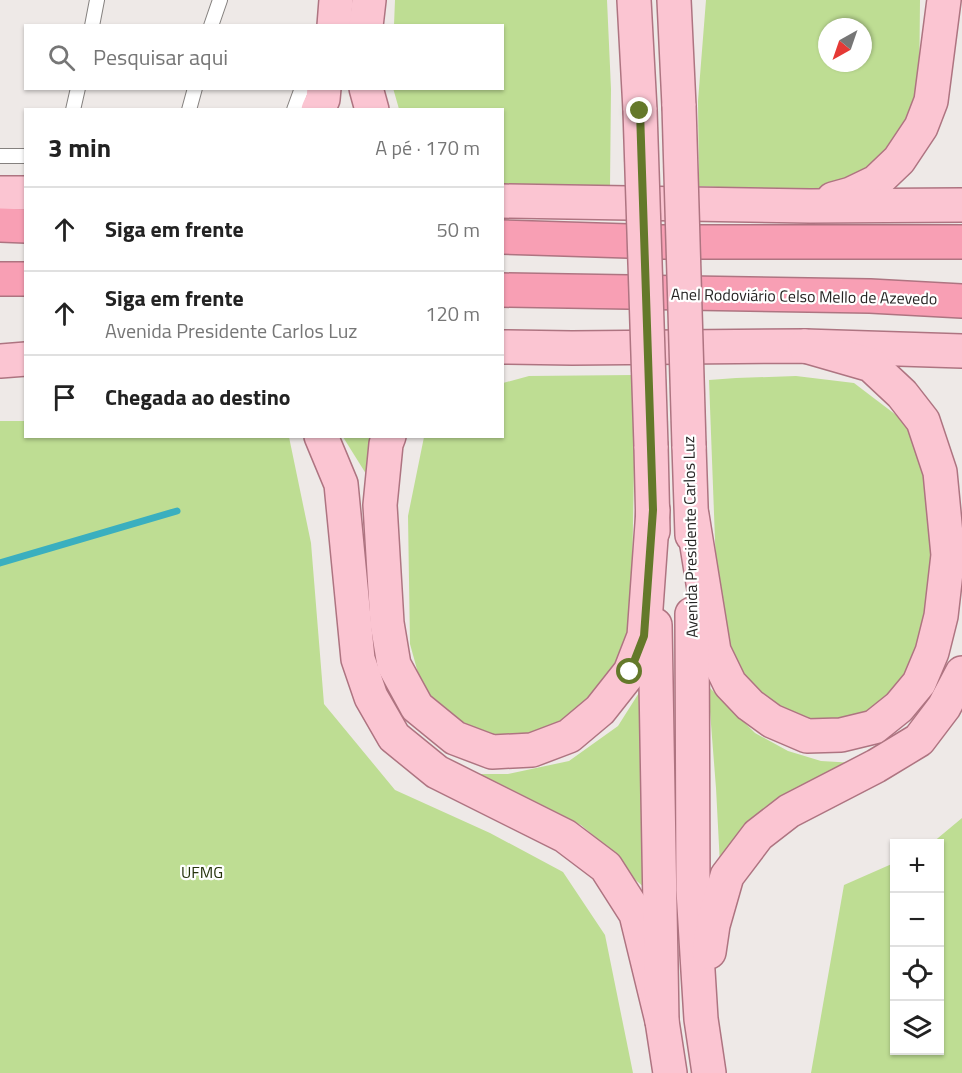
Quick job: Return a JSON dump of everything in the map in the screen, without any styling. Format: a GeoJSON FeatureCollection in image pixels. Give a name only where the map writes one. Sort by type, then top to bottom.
{"type":"FeatureCollection","features":[{"type":"Feature","properties":{"kind":"highway"},"geometry":{"type":"LineString","coordinates":[[0,225],[24,226]]}},
{"type":"Feature","properties":{"kind":"highway"},"geometry":{"type":"LineString","coordinates":[[504,237],[660,242],[962,242]]}},
{"type":"Feature","properties":{"kind":"highway"},"geometry":{"type":"LineString","coordinates":[[0,279],[24,279]]}},
{"type":"Feature","properties":{"kind":"highway","name":"Anel Rodoviário Celso Mello de Azevedo"},"geometry":{"type":"LineString","coordinates":[[504,290],[870,296],[962,301]]}},
{"type":"Feature","properties":{"kind":"main road"},"geometry":{"type":"LineString","coordinates":[[334,24],[336,0]]}},
{"type":"Feature","properties":{"kind":"main road"},"geometry":{"type":"LineString","coordinates":[[366,24],[369,0]]}},
{"type":"Feature","properties":{"kind":"main road"},"geometry":{"type":"LineString","coordinates":[[634,0],[640,111],[653,510],[662,1021]]}},
{"type":"Feature","properties":{"kind":"main road","name":"Avenida Presidente Carlos Luz"},"geometry":{"type":"LineString","coordinates":[[674,0],[692,514],[693,890],[701,1019],[709,1073]]}},
{"type":"Feature","properties":{"kind":"main road"},"geometry":{"type":"LineString","coordinates":[[810,206],[851,194],[876,182],[899,160],[921,126],[931,101],[944,0]]}},
{"type":"Feature","properties":{"kind":"main road"},"geometry":{"type":"LineString","coordinates":[[319,108],[324,90]]}},
{"type":"Feature","properties":{"kind":"main road"},"geometry":{"type":"LineString","coordinates":[[367,90],[371,108]]}},
{"type":"Feature","properties":{"kind":"main road"},"geometry":{"type":"LineString","coordinates":[[0,193],[24,193]]}},
{"type":"Feature","properties":{"kind":"main road"},"geometry":{"type":"LineString","coordinates":[[504,201],[810,206],[962,205]]}},
{"type":"Feature","properties":{"kind":"main road"},"geometry":{"type":"LineString","coordinates":[[692,514],[714,651],[730,684],[750,705],[772,721],[807,736],[841,735],[874,727],[899,707],[919,683],[932,652],[941,616],[948,555],[940,472],[923,421],[902,394],[871,365],[806,346]]}},
{"type":"Feature","properties":{"kind":"main road"},"geometry":{"type":"LineString","coordinates":[[504,347],[806,346],[962,351]]}},
{"type":"Feature","properties":{"kind":"main road"},"geometry":{"type":"LineString","coordinates":[[504,356],[572,348]]}},
{"type":"Feature","properties":{"kind":"main road"},"geometry":{"type":"LineString","coordinates":[[0,362],[24,359]]}},
{"type":"Feature","properties":{"kind":"main road"},"geometry":{"type":"LineString","coordinates":[[322,438],[341,483],[358,659],[371,697],[394,737],[437,772],[565,836],[606,867],[636,914],[662,1021],[670,1073]]}},
{"type":"Feature","properties":{"kind":"main road"},"geometry":{"type":"LineString","coordinates":[[388,438],[380,505],[387,623],[394,665],[417,707],[455,738],[492,752],[532,750],[569,736],[600,710],[630,672],[644,636],[653,510]]}},
{"type":"Feature","properties":{"kind":"main road"},"geometry":{"type":"LineString","coordinates":[[701,1019],[713,925],[727,876],[758,834],[789,811],[876,766],[919,740],[944,707],[962,673]]}},
{"type":"Feature","properties":{"kind":"lane"},"geometry":{"type":"LineString","coordinates":[[92,24],[98,0]]}},
{"type":"Feature","properties":{"kind":"lane"},"geometry":{"type":"LineString","coordinates":[[212,24],[220,0]]}},
{"type":"Feature","properties":{"kind":"lane"},"geometry":{"type":"LineString","coordinates":[[73,108],[78,90]]}},
{"type":"Feature","properties":{"kind":"lane"},"geometry":{"type":"LineString","coordinates":[[190,108],[194,90]]}},
{"type":"Feature","properties":{"kind":"lane"},"geometry":{"type":"LineString","coordinates":[[295,108],[301,90]]}},
{"type":"Feature","properties":{"kind":"lane"},"geometry":{"type":"LineString","coordinates":[[0,156],[24,156]]}},
{"type":"Feature","properties":{"kind":"green space"},"geometry":{"type":"Polygon","coordinates":[[[395,0],[607,0],[611,89],[610,187],[504,191],[504,108],[399,108],[394,90],[504,90],[504,24],[394,24],[395,0]]]}},
{"type":"Feature","properties":{"kind":"green space"},"geometry":{"type":"Polygon","coordinates":[[[706,0],[920,0],[919,95],[904,131],[886,157],[836,187],[797,191],[699,186],[698,101],[706,0]]]}},
{"type":"Feature","properties":{"kind":"green space"},"geometry":{"type":"Polygon","coordinates":[[[633,375],[635,410],[631,635],[613,667],[587,704],[548,731],[507,739],[472,735],[442,715],[421,684],[410,644],[408,516],[424,438],[504,438],[504,383],[529,376],[633,375]]]}},
{"type":"Feature","properties":{"kind":"green space"},"geometry":{"type":"Polygon","coordinates":[[[796,376],[854,383],[900,418],[922,451],[935,537],[932,597],[918,652],[903,683],[878,709],[846,723],[809,726],[743,685],[726,645],[717,593],[709,380],[796,376]]]}},
{"type":"Feature","properties":{"kind":"green space","name":"UFMG"},"geometry":{"type":"Polygon","coordinates":[[[0,421],[24,421],[24,438],[289,438],[311,543],[324,704],[395,790],[490,833],[563,872],[605,935],[633,1073],[0,1073],[0,421]]]}},
{"type":"Feature","properties":{"kind":"green space"},"geometry":{"type":"Polygon","coordinates":[[[344,438],[375,438],[368,477],[344,438]]]}},
{"type":"Feature","properties":{"kind":"green space"},"geometry":{"type":"Polygon","coordinates":[[[708,686],[755,733],[788,751],[821,761],[855,763],[720,865],[716,788],[708,686]]]}},
{"type":"Feature","properties":{"kind":"green space"},"geometry":{"type":"Polygon","coordinates":[[[642,688],[646,889],[631,876],[606,846],[581,825],[465,774],[508,774],[569,761],[618,726],[642,688]]]}},
{"type":"Feature","properties":{"kind":"green space"},"geometry":{"type":"Polygon","coordinates":[[[962,818],[962,1073],[811,1073],[844,885],[890,865],[890,1055],[944,1055],[944,839],[937,839],[962,818]]]}},
{"type":"Feature","properties":{"kind":"waterway"},"geometry":{"type":"LineString","coordinates":[[0,563],[177,511]]}},
{"type":"Feature","properties":{"kind":"route"},"geometry":{"type":"LineString","coordinates":[[630,672],[644,636],[653,510],[640,111]]}}]}
